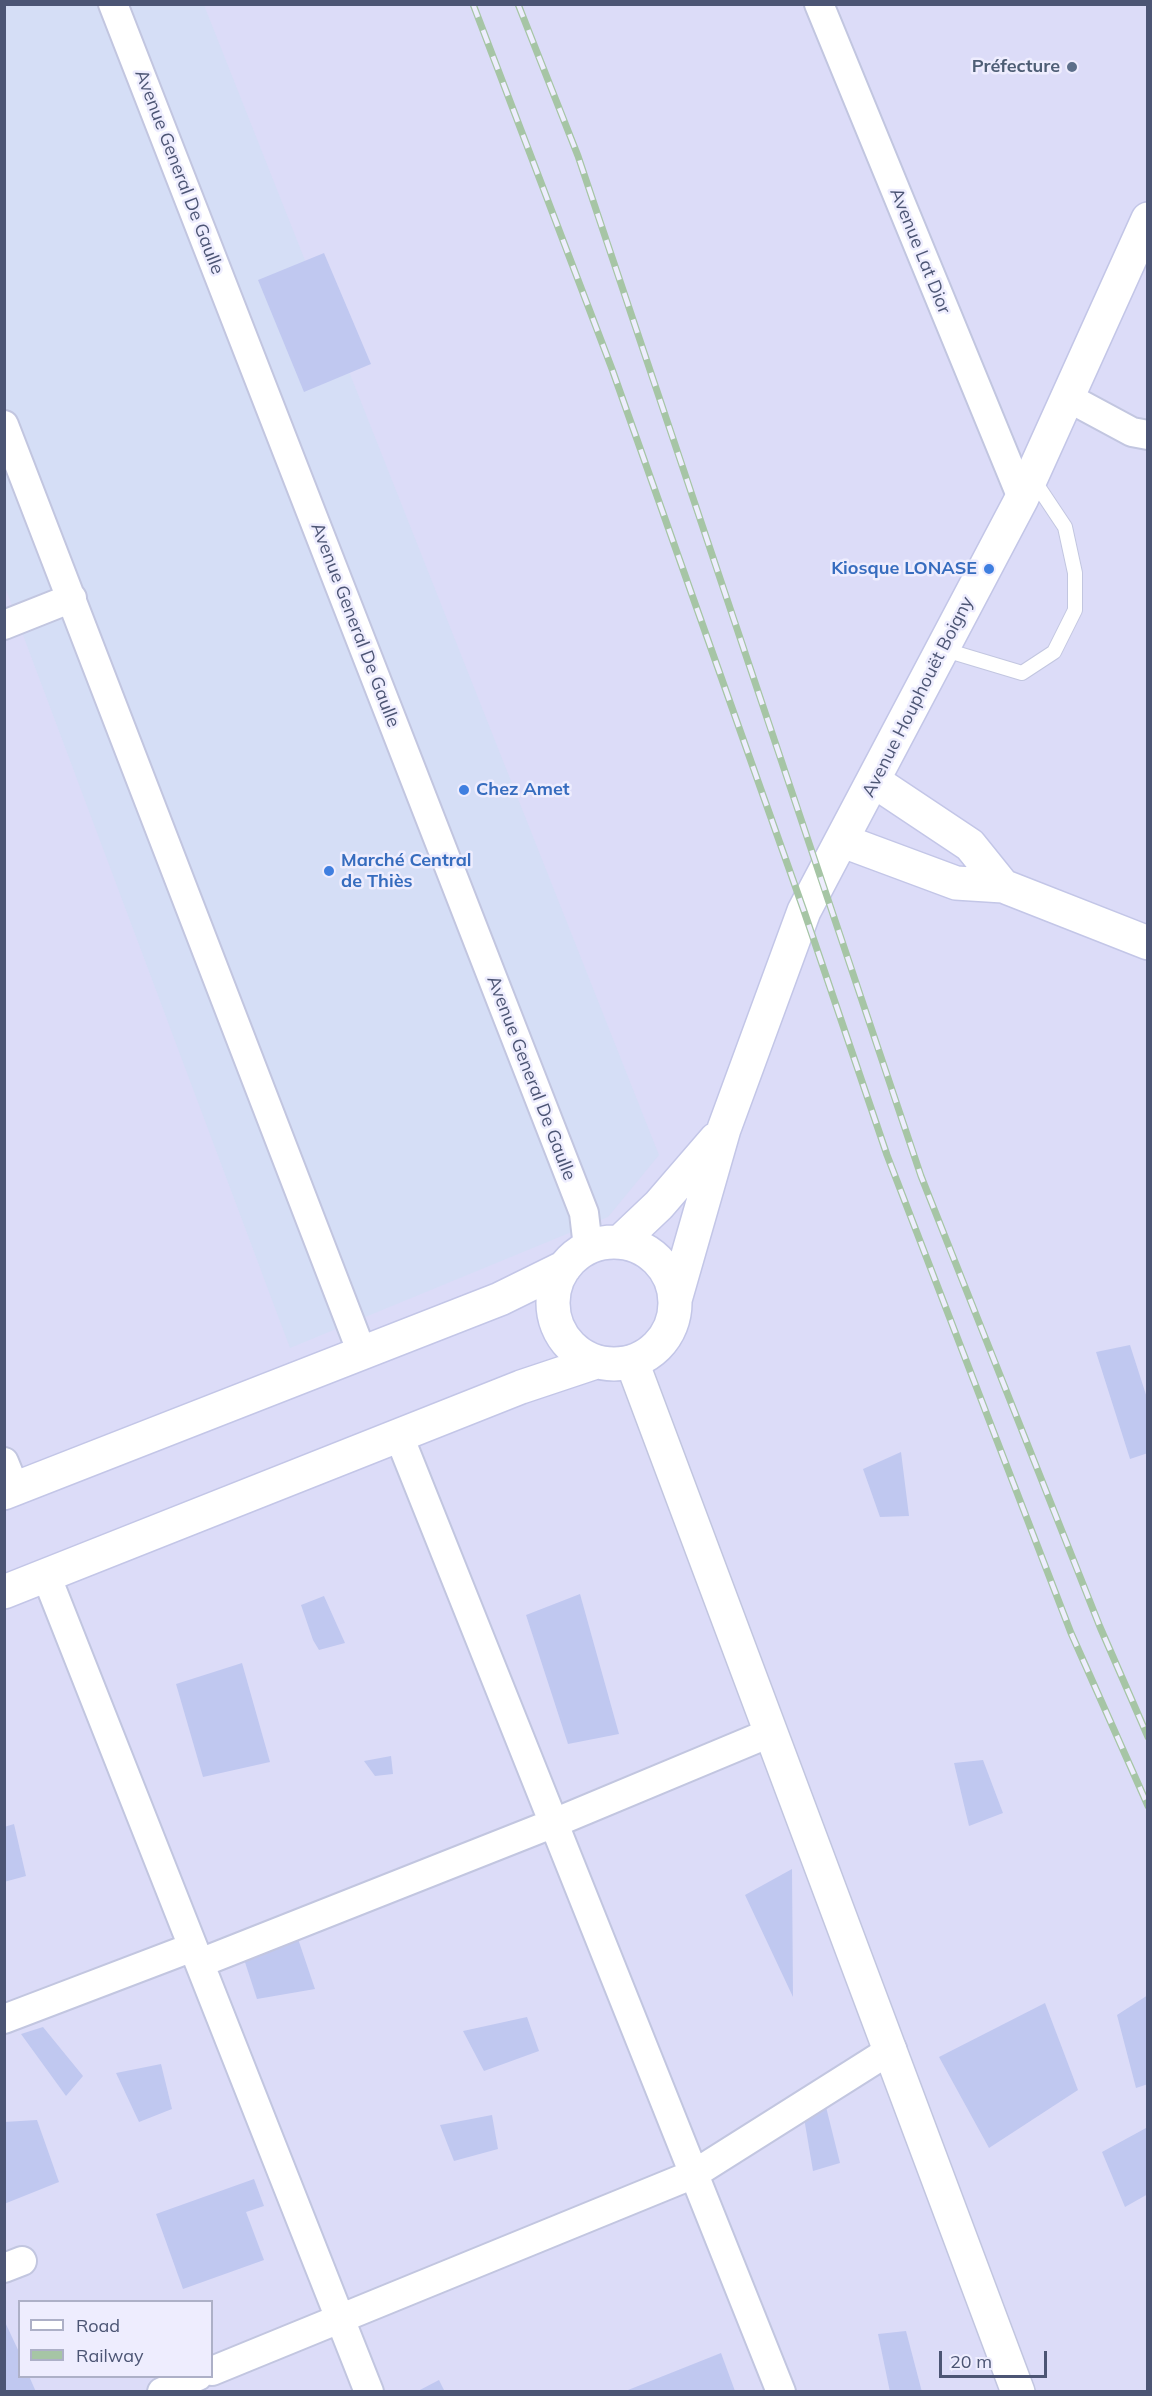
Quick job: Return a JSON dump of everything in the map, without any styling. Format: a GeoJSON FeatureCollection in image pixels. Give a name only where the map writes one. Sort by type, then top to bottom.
{"type":"FeatureCollection","features":[{"type":"Feature","properties":{"kind":"main road","name":"Avenue Houphouët Boigny"},"geometry":{"type":"LineString","coordinates":[[675,1300],[724,1129],[804,911],[843,841],[1027,487],[1148,219]]}},
{"type":"Feature","properties":{"kind":"main road"},"geometry":{"type":"LineString","coordinates":[[874,781],[970,845],[1003,886]]}},
{"type":"Feature","properties":{"kind":"main road"},"geometry":{"type":"LineString","coordinates":[[843,841],[956,883],[1003,886],[1148,943]]}},
{"type":"Feature","properties":{"kind":"main road"},"geometry":{"type":"LineString","coordinates":[[8,1482],[362,1353],[501,1299],[577,1257],[620,1242],[659,1205],[724,1129]]}},
{"type":"Feature","properties":{"kind":"main road"},"geometry":{"type":"LineString","coordinates":[[577,1257],[556,1284],[553,1303],[556,1323],[565,1340],[578,1353],[596,1362],[614,1365],[632,1362],[650,1353],[664,1338],[673,1320],[675,1300],[672,1283],[664,1268],[651,1255],[637,1246],[620,1242]]}},
{"type":"Feature","properties":{"kind":"main road"},"geometry":{"type":"LineString","coordinates":[[4,1592],[521,1388],[596,1362]]}},
{"type":"Feature","properties":{"kind":"main road"},"geometry":{"type":"LineString","coordinates":[[632,1362],[1018,2391]]}},
{"type":"Feature","properties":{"kind":"street","name":"Avenue General De Gaulle"},"geometry":{"type":"LineString","coordinates":[[113,4],[584,1213],[577,1257]]}},
{"type":"Feature","properties":{"kind":"street","name":"Avenue Lat Dior"},"geometry":{"type":"LineString","coordinates":[[819,4],[1027,487]]}},
{"type":"Feature","properties":{"kind":"street"},"geometry":{"type":"LineString","coordinates":[[1067,397],[1132,432],[1148,435]]}},
{"type":"Feature","properties":{"kind":"street"},"geometry":{"type":"LineString","coordinates":[[4,425],[362,1353]]}},
{"type":"Feature","properties":{"kind":"street"},"geometry":{"type":"LineString","coordinates":[[4,625],[72,598]]}},
{"type":"Feature","properties":{"kind":"street"},"geometry":{"type":"LineString","coordinates":[[399,1436],[780,2391]]}},
{"type":"Feature","properties":{"kind":"street"},"geometry":{"type":"LineString","coordinates":[[46,1575],[369,2391]]}},
{"type":"Feature","properties":{"kind":"street"},"geometry":{"type":"LineString","coordinates":[[4,2019],[196,1955],[554,1823],[772,1732]]}},
{"type":"Feature","properties":{"kind":"street"},"geometry":{"type":"LineString","coordinates":[[213,2371],[694,2174],[891,2049]]}},
{"type":"Feature","properties":{"kind":"street"},"geometry":{"type":"LineString","coordinates":[[162,2391],[193,2378]]}},
{"type":"Feature","properties":{"kind":"lane"},"geometry":{"type":"LineString","coordinates":[[942,649],[1022,673],[1054,652],[1075,610],[1075,573],[1065,527],[1027,487]]}},
{"type":"Feature","properties":{"kind":"shaded area"},"geometry":{"type":"Polygon","coordinates":[[[5,5],[1147,5],[1147,2391],[5,2392],[5,5]]]}},
{"type":"Feature","properties":{"kind":"shaded area","name":"Marché Central de Thiès"},"geometry":{"type":"Polygon","coordinates":[[[5,5],[204,5],[659,1155],[608,1217],[290,1348],[5,587],[5,5]]]}},
{"type":"Feature","properties":{"kind":"building"},"geometry":{"type":"Polygon","coordinates":[[[324,253],[371,364],[304,392],[258,280],[324,253]]]}},
{"type":"Feature","properties":{"kind":"building"},"geometry":{"type":"Polygon","coordinates":[[[1130,1345],[1148,1401],[1148,1453],[1130,1459],[1096,1352],[1130,1345]]]}},
{"type":"Feature","properties":{"kind":"building"},"geometry":{"type":"Polygon","coordinates":[[[901,1452],[909,1516],[880,1517],[863,1469],[901,1452]]]}},
{"type":"Feature","properties":{"kind":"building"},"geometry":{"type":"Polygon","coordinates":[[[580,1594],[619,1734],[568,1744],[526,1615],[580,1594]]]}},
{"type":"Feature","properties":{"kind":"building"},"geometry":{"type":"Polygon","coordinates":[[[324,1596],[345,1643],[319,1650],[313,1640],[301,1605],[324,1596]]]}},
{"type":"Feature","properties":{"kind":"building"},"geometry":{"type":"Polygon","coordinates":[[[242,1663],[270,1762],[203,1777],[176,1684],[242,1663]]]}},
{"type":"Feature","properties":{"kind":"building"},"geometry":{"type":"Polygon","coordinates":[[[391,1756],[393,1774],[375,1776],[364,1761],[391,1756]]]}},
{"type":"Feature","properties":{"kind":"building"},"geometry":{"type":"Polygon","coordinates":[[[983,1760],[1003,1813],[969,1826],[954,1763],[983,1760]]]}},
{"type":"Feature","properties":{"kind":"building"},"geometry":{"type":"Polygon","coordinates":[[[14,1824],[26,1876],[4,1882],[4,1827],[14,1824]]]}},
{"type":"Feature","properties":{"kind":"building"},"geometry":{"type":"Polygon","coordinates":[[[792,1869],[793,1997],[745,1895],[792,1869]]]}},
{"type":"Feature","properties":{"kind":"building"},"geometry":{"type":"Polygon","coordinates":[[[295,1930],[315,1989],[257,1999],[241,1950],[295,1930]]]}},
{"type":"Feature","properties":{"kind":"building"},"geometry":{"type":"Polygon","coordinates":[[[1148,1995],[1148,2084],[1136,2088],[1117,2015],[1148,1995]]]}},
{"type":"Feature","properties":{"kind":"building"},"geometry":{"type":"Polygon","coordinates":[[[1045,2003],[1078,2090],[989,2148],[939,2057],[1045,2003]]]}},
{"type":"Feature","properties":{"kind":"building"},"geometry":{"type":"Polygon","coordinates":[[[527,2017],[539,2051],[484,2071],[463,2031],[527,2017]]]}},
{"type":"Feature","properties":{"kind":"building"},"geometry":{"type":"Polygon","coordinates":[[[43,2027],[83,2076],[66,2096],[21,2034],[43,2027]]]}},
{"type":"Feature","properties":{"kind":"building"},"geometry":{"type":"Polygon","coordinates":[[[161,2064],[172,2109],[139,2122],[116,2073],[161,2064]]]}},
{"type":"Feature","properties":{"kind":"building"},"geometry":{"type":"Polygon","coordinates":[[[826,2107],[840,2163],[813,2171],[804,2118],[826,2107]]]}},
{"type":"Feature","properties":{"kind":"building"},"geometry":{"type":"Polygon","coordinates":[[[492,2115],[498,2149],[454,2161],[440,2125],[492,2115]]]}},
{"type":"Feature","properties":{"kind":"building"},"geometry":{"type":"Polygon","coordinates":[[[37,2120],[59,2182],[4,2204],[4,2122],[37,2120]]]}},
{"type":"Feature","properties":{"kind":"building"},"geometry":{"type":"Polygon","coordinates":[[[1146,2128],[1148,2194],[1125,2207],[1102,2152],[1146,2128]]]}},
{"type":"Feature","properties":{"kind":"building"},"geometry":{"type":"Polygon","coordinates":[[[254,2179],[264,2206],[246,2212],[264,2260],[183,2289],[156,2214],[254,2179]]]}},
{"type":"Feature","properties":{"kind":"building"},"geometry":{"type":"Polygon","coordinates":[[[4,2320],[18,2350],[18,2378],[30,2378],[36,2392],[4,2392],[4,2320]]]}},
{"type":"Feature","properties":{"kind":"building"},"geometry":{"type":"Polygon","coordinates":[[[906,2331],[922,2392],[890,2392],[878,2334],[906,2331]]]}},
{"type":"Feature","properties":{"kind":"building"},"geometry":{"type":"Polygon","coordinates":[[[721,2353],[735,2391],[733,2392],[623,2392],[721,2353]]]}},
{"type":"Feature","properties":{"kind":"building"},"geometry":{"type":"Polygon","coordinates":[[[439,2380],[445,2392],[416,2392],[439,2380]]]}},
{"type":"Feature","properties":{"kind":"railway"},"geometry":{"type":"LineString","coordinates":[[473,4],[612,369],[804,911],[887,1155],[1071,1633],[1148,1806]]}},
{"type":"Feature","properties":{"kind":"railway"},"geometry":{"type":"LineString","coordinates":[[518,4],[578,156],[921,1176],[1100,1627],[1148,1737]]}},
{"type":"Feature","properties":{"kind":"place","name":"Préfecture"},"geometry":{"type":"Point","coordinates":[1072,67]}},
{"type":"Feature","properties":{"kind":"place","name":"Kiosque LONASE"},"geometry":{"type":"Point","coordinates":[989,569]}},
{"type":"Feature","properties":{"kind":"place","name":"Chez Amet"},"geometry":{"type":"Point","coordinates":[464,790]}},
{"type":"Feature","properties":{"kind":"place","name":"Marché Central de Thiès"},"geometry":{"type":"Point","coordinates":[329,871]}}]}
